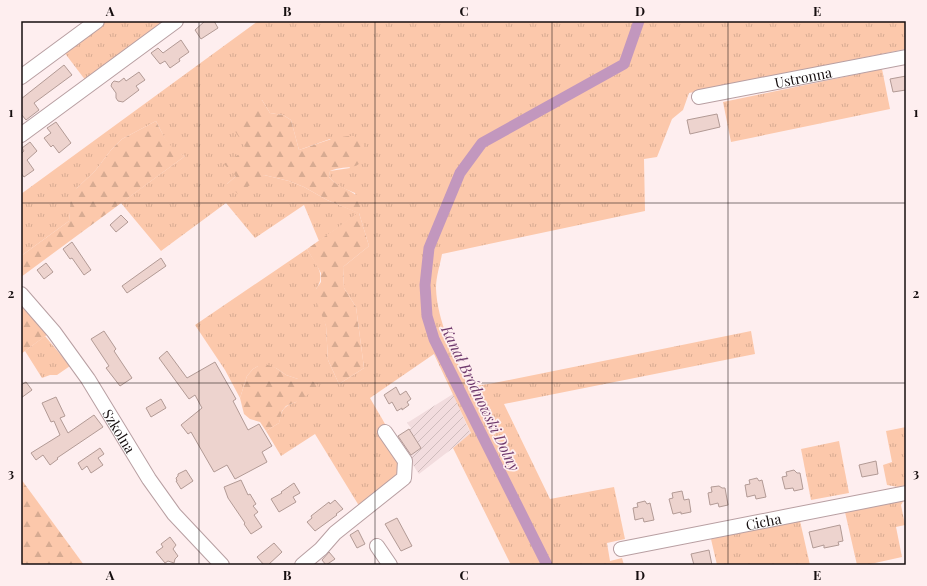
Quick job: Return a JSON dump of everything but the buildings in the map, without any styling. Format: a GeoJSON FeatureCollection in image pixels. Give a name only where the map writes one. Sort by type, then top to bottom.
{"type":"FeatureCollection","features":[{"type":"Feature","properties":{"kind":"street"},"geometry":{"type":"LineString","coordinates":[[21,77],[97,21]]}},
{"type":"Feature","properties":{"kind":"street"},"geometry":{"type":"LineString","coordinates":[[21,135],[176,21]]}},
{"type":"Feature","properties":{"kind":"street","name":"Ustronna"},"geometry":{"type":"LineString","coordinates":[[699,97],[906,57]]}},
{"type":"Feature","properties":{"kind":"street","name":"Szkolna"},"geometry":{"type":"LineString","coordinates":[[21,294],[54,332],[88,379],[149,479],[174,514],[222,565]]}},
{"type":"Feature","properties":{"kind":"street"},"geometry":{"type":"LineString","coordinates":[[302,565],[321,549],[335,533],[404,478],[405,461],[385,432]]}},
{"type":"Feature","properties":{"kind":"street","name":"Cicha"},"geometry":{"type":"LineString","coordinates":[[621,549],[906,493]]}},
{"type":"Feature","properties":{"kind":"street"},"geometry":{"type":"LineString","coordinates":[[377,546],[390,565]]}},
{"type":"Feature","properties":{"kind":"shaded area"},"geometry":{"type":"Polygon","coordinates":[[[453,394],[471,434],[419,474],[395,438],[411,428],[407,423],[453,394]]]}},
{"type":"Feature","properties":{"kind":"green space"},"geometry":{"type":"Polygon","coordinates":[[[105,21],[169,21],[86,81],[64,52],[105,21]]]}},
{"type":"Feature","properties":{"kind":"green space"},"geometry":{"type":"Polygon","coordinates":[[[258,21],[906,21],[906,49],[689,93],[683,110],[672,119],[657,157],[644,159],[645,211],[442,254],[437,275],[437,301],[443,326],[468,387],[751,331],[755,354],[504,404],[550,499],[614,487],[625,539],[607,543],[610,561],[622,558],[624,565],[511,565],[453,448],[471,433],[434,354],[370,398],[394,443],[400,472],[361,509],[315,434],[281,456],[266,431],[279,423],[285,407],[296,402],[309,379],[298,379],[286,375],[276,368],[258,366],[247,376],[240,398],[225,370],[195,325],[307,249],[320,273],[319,284],[316,289],[326,326],[328,360],[339,384],[364,368],[356,307],[344,288],[343,267],[369,246],[359,213],[319,241],[304,205],[255,238],[226,203],[161,251],[121,203],[185,156],[174,151],[165,139],[156,121],[122,139],[111,150],[95,171],[77,188],[71,203],[69,221],[21,256],[21,194],[258,21]],[[262,100],[247,149],[236,176],[227,184],[264,175],[289,181],[304,187],[327,200],[359,213],[355,193],[344,189],[329,177],[330,171],[350,168],[330,139],[299,150],[291,120],[283,115],[270,113],[262,100]]]}},
{"type":"Feature","properties":{"kind":"green space"},"geometry":{"type":"Polygon","coordinates":[[[882,69],[890,109],[731,142],[723,102],[882,69]]]}},
{"type":"Feature","properties":{"kind":"green space"},"geometry":{"type":"Polygon","coordinates":[[[262,100],[270,113],[283,115],[291,120],[299,150],[347,136],[354,136],[364,145],[364,154],[362,161],[359,164],[330,171],[329,177],[337,184],[357,196],[361,203],[359,213],[369,246],[343,267],[344,288],[356,307],[364,368],[339,384],[328,360],[326,326],[315,298],[316,289],[321,282],[321,273],[307,249],[358,213],[327,200],[304,187],[289,181],[264,175],[238,194],[227,184],[236,176],[224,164],[247,149],[230,124],[262,100]]]}},
{"type":"Feature","properties":{"kind":"green space"},"geometry":{"type":"Polygon","coordinates":[[[156,121],[164,137],[171,146],[185,156],[21,277],[21,256],[69,221],[71,195],[77,188],[95,171],[111,150],[122,139],[156,121]]]}},
{"type":"Feature","properties":{"kind":"green space"},"geometry":{"type":"Polygon","coordinates":[[[21,301],[48,334],[21,354],[21,301]]]}},
{"type":"Feature","properties":{"kind":"green space"},"geometry":{"type":"Polygon","coordinates":[[[45,336],[70,366],[57,375],[50,375],[42,378],[25,351],[45,336]]]}},
{"type":"Feature","properties":{"kind":"green space"},"geometry":{"type":"Polygon","coordinates":[[[265,364],[276,368],[286,375],[298,379],[309,379],[317,384],[318,388],[296,402],[286,406],[282,411],[279,423],[266,431],[260,422],[250,419],[244,414],[240,398],[247,376],[253,369],[265,364]]]}},
{"type":"Feature","properties":{"kind":"green space"},"geometry":{"type":"Polygon","coordinates":[[[906,427],[906,485],[898,487],[887,485],[883,465],[892,462],[886,431],[906,427]]]}},
{"type":"Feature","properties":{"kind":"green space"},"geometry":{"type":"Polygon","coordinates":[[[839,441],[849,493],[811,500],[801,449],[839,441]]]}},
{"type":"Feature","properties":{"kind":"green space"},"geometry":{"type":"Polygon","coordinates":[[[21,479],[84,565],[21,565],[21,479]]]}},
{"type":"Feature","properties":{"kind":"green space"},"geometry":{"type":"Polygon","coordinates":[[[904,500],[901,505],[905,525],[896,527],[902,557],[866,565],[857,565],[845,512],[904,500]]]}},
{"type":"Feature","properties":{"kind":"green space"},"geometry":{"type":"Polygon","coordinates":[[[800,521],[810,565],[717,565],[711,539],[800,521]]]}},
{"type":"Feature","properties":{"kind":"waterway","name":"Kanał Bródnowski Dolny"},"geometry":{"type":"LineString","coordinates":[[547,565],[434,339],[427,316],[425,285],[429,248],[460,173],[482,143],[624,64],[639,21]]}}]}
